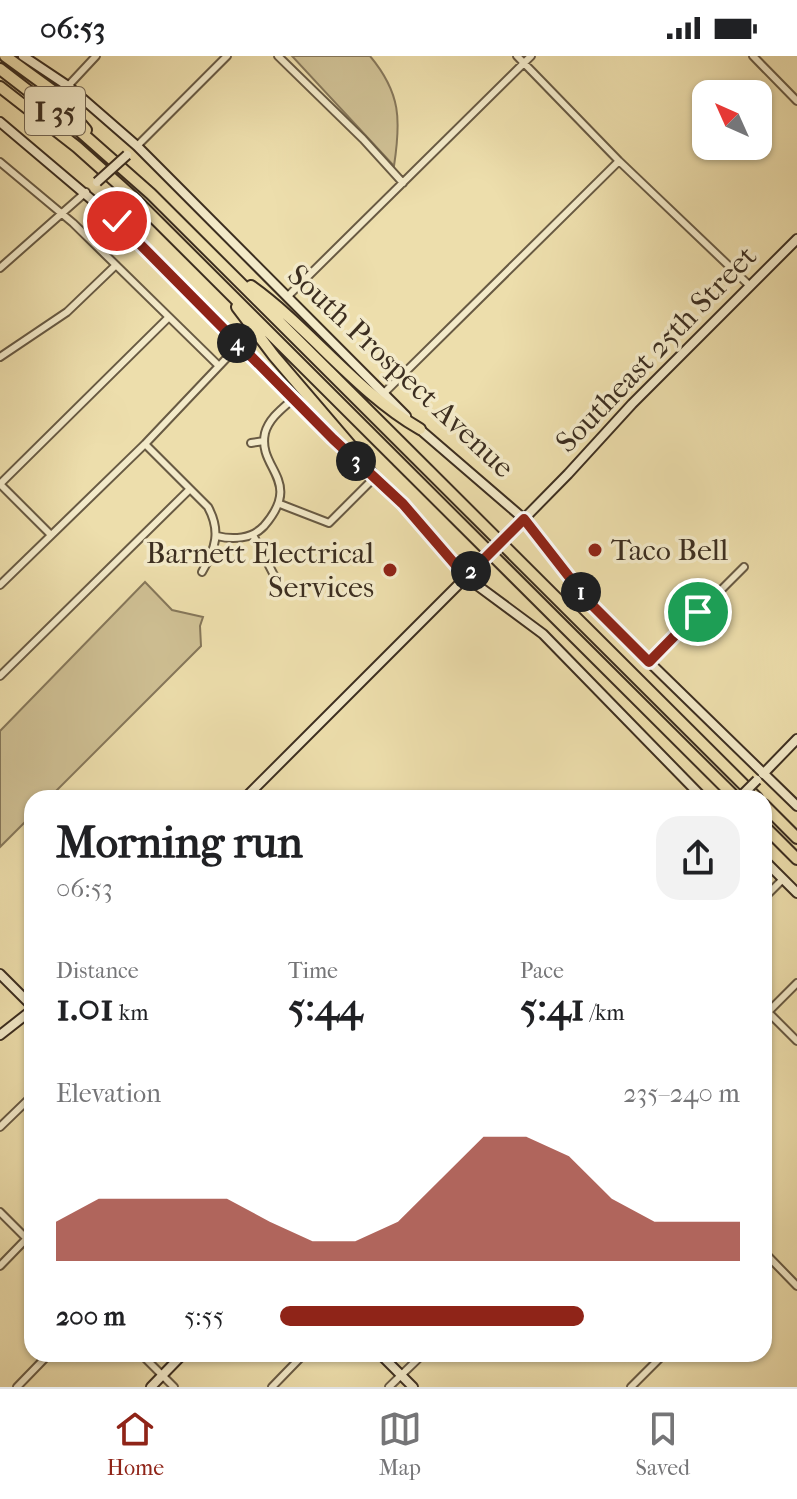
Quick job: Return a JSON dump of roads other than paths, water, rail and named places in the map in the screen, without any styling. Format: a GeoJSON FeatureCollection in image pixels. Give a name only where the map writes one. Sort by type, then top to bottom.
{"type":"FeatureCollection","features":[{"type":"Feature","properties":{"kind":"highway"},"geometry":{"type":"LineString","coordinates":[[5,56],[53,91],[108,156]]}},
{"type":"Feature","properties":{"kind":"highway","name":"I 35"},"geometry":{"type":"LineString","coordinates":[[0,69],[108,156],[223,265],[749,790]]}},
{"type":"Feature","properties":{"kind":"highway","name":"I 35"},"geometry":{"type":"LineString","coordinates":[[0,90],[22,103],[99,166],[729,790]]}},
{"type":"Feature","properties":{"kind":"highway"},"geometry":{"type":"LineString","coordinates":[[223,265],[276,304],[396,415],[420,429]]}},
{"type":"Feature","properties":{"kind":"highway"},"geometry":{"type":"LineString","coordinates":[[211,274],[274,356],[363,460],[374,478]]}},
{"type":"Feature","properties":{"kind":"highway"},"geometry":{"type":"LineString","coordinates":[[772,813],[797,838]]}},
{"type":"Feature","properties":{"kind":"highway"},"geometry":{"type":"LineString","coordinates":[[772,834],[797,859]]}},
{"type":"Feature","properties":{"kind":"main road","name":"South Prospect Avenue"},"geometry":{"type":"LineString","coordinates":[[23,56],[68,86],[137,146],[383,394],[524,519],[588,601],[797,806]]}},
{"type":"Feature","properties":{"kind":"main road"},"geometry":{"type":"LineString","coordinates":[[0,122],[86,192],[155,258],[293,399],[403,504],[466,577],[543,634],[695,790]]}},
{"type":"Feature","properties":{"kind":"main road"},"geometry":{"type":"LineString","coordinates":[[86,192],[137,146]]}},
{"type":"Feature","properties":{"kind":"main road","name":"Southeast 25th Street"},"geometry":{"type":"LineString","coordinates":[[253,790],[524,519],[632,404],[797,239]]}},
{"type":"Feature","properties":{"kind":"main road"},"geometry":{"type":"LineString","coordinates":[[746,790],[797,739]]}},
{"type":"Feature","properties":{"kind":"main road"},"geometry":{"type":"LineString","coordinates":[[772,868],[797,893]]}},
{"type":"Feature","properties":{"kind":"main road"},"geometry":{"type":"LineString","coordinates":[[0,974],[24,1000]]}},
{"type":"Feature","properties":{"kind":"main road"},"geometry":{"type":"LineString","coordinates":[[0,1035],[24,1015]]}},
{"type":"Feature","properties":{"kind":"main road"},"geometry":{"type":"LineString","coordinates":[[151,1387],[175,1362]]}},
{"type":"Feature","properties":{"kind":"main road"},"geometry":{"type":"LineString","coordinates":[[388,1362],[413,1387]]}},
{"type":"Feature","properties":{"kind":"street"},"geometry":{"type":"LineString","coordinates":[[68,86],[96,56]]}},
{"type":"Feature","properties":{"kind":"street"},"geometry":{"type":"LineString","coordinates":[[137,146],[227,56]]}},
{"type":"Feature","properties":{"kind":"street"},"geometry":{"type":"LineString","coordinates":[[278,56],[403,183]]}},
{"type":"Feature","properties":{"kind":"street"},"geometry":{"type":"LineString","coordinates":[[517,56],[619,161],[750,286]]}},
{"type":"Feature","properties":{"kind":"street"},"geometry":{"type":"LineString","coordinates":[[287,297],[531,56]]}},
{"type":"Feature","properties":{"kind":"street"},"geometry":{"type":"LineString","coordinates":[[753,56],[797,101]]}},
{"type":"Feature","properties":{"kind":"street"},"geometry":{"type":"LineString","coordinates":[[383,394],[619,161]]}},
{"type":"Feature","properties":{"kind":"street"},"geometry":{"type":"LineString","coordinates":[[1,165],[61,213],[219,366]]}},
{"type":"Feature","properties":{"kind":"street"},"geometry":{"type":"LineString","coordinates":[[0,268],[86,192]]}},
{"type":"Feature","properties":{"kind":"street"},"geometry":{"type":"LineString","coordinates":[[0,357],[67,312],[116,265]]}},
{"type":"Feature","properties":{"kind":"street"},"geometry":{"type":"LineString","coordinates":[[51,535],[0,484],[169,317]]}},
{"type":"Feature","properties":{"kind":"street"},"geometry":{"type":"LineString","coordinates":[[0,585],[145,444],[239,345]]}},
{"type":"Feature","properties":{"kind":"street"},"geometry":{"type":"LineString","coordinates":[[217,536],[228,539],[253,535],[280,504],[278,478],[264,441],[267,426],[293,399]]}},
{"type":"Feature","properties":{"kind":"street"},"geometry":{"type":"LineString","coordinates":[[251,443],[264,441]]}},
{"type":"Feature","properties":{"kind":"street"},"geometry":{"type":"LineString","coordinates":[[145,444],[208,507],[213,518],[217,536],[202,572]]}},
{"type":"Feature","properties":{"kind":"street"},"geometry":{"type":"LineString","coordinates":[[280,504],[329,523],[374,478]]}},
{"type":"Feature","properties":{"kind":"street"},"geometry":{"type":"LineString","coordinates":[[0,676],[190,489]]}},
{"type":"Feature","properties":{"kind":"street"},"geometry":{"type":"LineString","coordinates":[[253,535],[275,577]]}},
{"type":"Feature","properties":{"kind":"street"},"geometry":{"type":"LineString","coordinates":[[649,662],[744,567]]}},
{"type":"Feature","properties":{"kind":"street"},"geometry":{"type":"LineString","coordinates":[[772,890],[783,879]]}},
{"type":"Feature","properties":{"kind":"street"},"geometry":{"type":"LineString","coordinates":[[772,1006],[797,983]]}},
{"type":"Feature","properties":{"kind":"street"},"geometry":{"type":"LineString","coordinates":[[772,1018],[797,1041]]}},
{"type":"Feature","properties":{"kind":"street"},"geometry":{"type":"LineString","coordinates":[[0,1127],[24,1104]]}},
{"type":"Feature","properties":{"kind":"street"},"geometry":{"type":"LineString","coordinates":[[0,1212],[24,1233]]}},
{"type":"Feature","properties":{"kind":"street"},"geometry":{"type":"LineString","coordinates":[[0,1266],[24,1244]]}},
{"type":"Feature","properties":{"kind":"street"},"geometry":{"type":"LineString","coordinates":[[772,1261],[797,1286]]}},
{"type":"Feature","properties":{"kind":"street"},"geometry":{"type":"LineString","coordinates":[[17,1387],[41,1362]]}},
{"type":"Feature","properties":{"kind":"street"},"geometry":{"type":"LineString","coordinates":[[149,1362],[174,1387]]}},
{"type":"Feature","properties":{"kind":"street"},"geometry":{"type":"LineString","coordinates":[[272,1387],[296,1362]]}},
{"type":"Feature","properties":{"kind":"street"},"geometry":{"type":"LineString","coordinates":[[389,1387],[415,1362]]}},
{"type":"Feature","properties":{"kind":"street"},"geometry":{"type":"LineString","coordinates":[[631,1387],[656,1362]]}},
{"type":"Feature","properties":{"kind":"place","name":"Taco Bell"},"geometry":{"type":"Point","coordinates":[595,550]}},
{"type":"Feature","properties":{"kind":"place","name":"Barnett Electrical Services"},"geometry":{"type":"Point","coordinates":[390,570]}}]}
